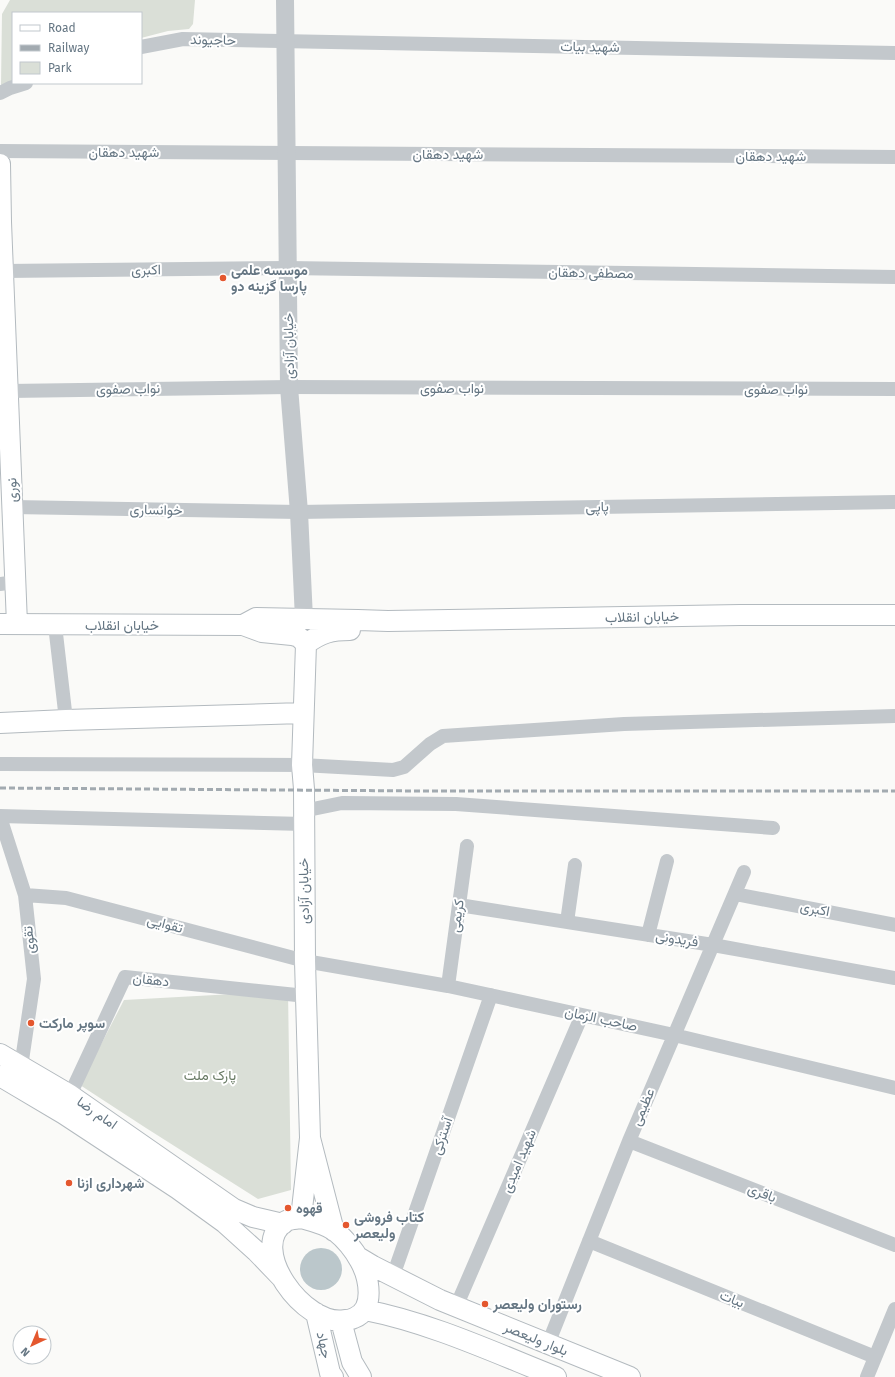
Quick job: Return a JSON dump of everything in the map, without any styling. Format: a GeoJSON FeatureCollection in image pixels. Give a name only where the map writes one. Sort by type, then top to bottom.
{"type":"FeatureCollection","features":[{"type":"Feature","properties":{"kind":"main road","name":"نوری"},"geometry":{"type":"LineString","coordinates":[[0,164],[1,223],[13,507],[8,583],[9,624]]}},
{"type":"Feature","properties":{"kind":"main road","name":"خیابان انقلاب"},"geometry":{"type":"LineString","coordinates":[[243,625],[256,618],[388,621],[740,615],[895,615]]}},
{"type":"Feature","properties":{"kind":"main road","name":"خیابان انقلاب"},"geometry":{"type":"LineString","coordinates":[[9,624],[243,625],[262,632],[299,637],[306,644],[326,632],[338,630],[359,630],[388,621]]}},
{"type":"Feature","properties":{"kind":"main road","name":"خیابان آزادی"},"geometry":{"type":"LineString","coordinates":[[306,644],[302,765],[304,789],[305,961],[310,1138]]}},
{"type":"Feature","properties":{"kind":"main road"},"geometry":{"type":"LineString","coordinates":[[0,724],[66,720],[303,713]]}},
{"type":"Feature","properties":{"kind":"main road","name":"امام رضا"},"geometry":{"type":"LineString","coordinates":[[0,1054],[70,1095],[185,1183]]}},
{"type":"Feature","properties":{"kind":"main road","name":"امام رضا"},"geometry":{"type":"LineString","coordinates":[[0,1076],[185,1183]]}},
{"type":"Feature","properties":{"kind":"main road"},"geometry":{"type":"LineString","coordinates":[[281,1277],[274,1259],[272,1242],[277,1229],[292,1221],[310,1138]]}},
{"type":"Feature","properties":{"kind":"main road"},"geometry":{"type":"LineString","coordinates":[[310,1138],[334,1231]]}},
{"type":"Feature","properties":{"kind":"main road"},"geometry":{"type":"LineString","coordinates":[[185,1183],[234,1209],[253,1217],[317,1222],[334,1231],[349,1245],[361,1262],[368,1280],[369,1297],[365,1310],[355,1318],[341,1321],[325,1317],[308,1308],[293,1294],[281,1277],[256,1251],[225,1223],[185,1183]]}},
{"type":"Feature","properties":{"kind":"main road","name":"بلوار ولیعصر"},"geometry":{"type":"LineString","coordinates":[[358,1257],[392,1276],[448,1303],[630,1377]]}},
{"type":"Feature","properties":{"kind":"main road"},"geometry":{"type":"LineString","coordinates":[[431,1328],[448,1303]]}},
{"type":"Feature","properties":{"kind":"main road","name":"بلوار ولیعصر"},"geometry":{"type":"LineString","coordinates":[[365,1310],[394,1316],[431,1328],[556,1377]]}},
{"type":"Feature","properties":{"kind":"main road","name":"جهاد"},"geometry":{"type":"LineString","coordinates":[[316,1313],[332,1375]]}},
{"type":"Feature","properties":{"kind":"main road","name":"جهاد"},"geometry":{"type":"LineString","coordinates":[[341,1321],[357,1369]]}},
{"type":"Feature","properties":{"kind":"main road"},"geometry":{"type":"LineString","coordinates":[[332,1375],[357,1369]]}},
{"type":"Feature","properties":{"kind":"street","name":"خیابان آزادی"},"geometry":{"type":"LineString","coordinates":[[285,0],[289,387],[299,512],[304,619]]}},
{"type":"Feature","properties":{"kind":"street","name":"حاجیوند"},"geometry":{"type":"LineString","coordinates":[[142,47],[183,39],[285,41]]}},
{"type":"Feature","properties":{"kind":"street","name":"شهید بیات"},"geometry":{"type":"LineString","coordinates":[[285,41],[895,53]]}},
{"type":"Feature","properties":{"kind":"street"},"geometry":{"type":"LineString","coordinates":[[0,93],[23,84]]}},
{"type":"Feature","properties":{"kind":"street","name":"شهید دهقان"},"geometry":{"type":"LineString","coordinates":[[0,151],[895,157]]}},
{"type":"Feature","properties":{"kind":"street","name":"اکبری"},"geometry":{"type":"LineString","coordinates":[[4,271],[288,268]]}},
{"type":"Feature","properties":{"kind":"street","name":"مصطفی دهقان"},"geometry":{"type":"LineString","coordinates":[[288,268],[895,277]]}},
{"type":"Feature","properties":{"kind":"street","name":"نواب صفوی"},"geometry":{"type":"LineString","coordinates":[[9,391],[289,387],[895,389]]}},
{"type":"Feature","properties":{"kind":"street","name":"پاپی"},"geometry":{"type":"LineString","coordinates":[[299,512],[895,502]]}},
{"type":"Feature","properties":{"kind":"street","name":"خوانساری"},"geometry":{"type":"LineString","coordinates":[[13,507],[299,512]]}},
{"type":"Feature","properties":{"kind":"street"},"geometry":{"type":"LineString","coordinates":[[55,625],[66,720]]}},
{"type":"Feature","properties":{"kind":"street"},"geometry":{"type":"LineString","coordinates":[[0,764],[302,765],[392,770],[404,767],[430,744],[443,736],[624,724],[895,716]]}},
{"type":"Feature","properties":{"kind":"street"},"geometry":{"type":"LineString","coordinates":[[0,817],[304,818],[342,803],[456,804],[772,828]]}},
{"type":"Feature","properties":{"kind":"street","name":"تقوی"},"geometry":{"type":"LineString","coordinates":[[0,817],[25,895],[34,979],[21,1067]]}},
{"type":"Feature","properties":{"kind":"street","name":"کریمی"},"geometry":{"type":"LineString","coordinates":[[448,986],[467,846]]}},
{"type":"Feature","properties":{"kind":"street"},"geometry":{"type":"LineString","coordinates":[[648,935],[667,862]]}},
{"type":"Feature","properties":{"kind":"street"},"geometry":{"type":"LineString","coordinates":[[567,922],[575,865]]}},
{"type":"Feature","properties":{"kind":"street","name":"عظیمی"},"geometry":{"type":"LineString","coordinates":[[548,1344],[629,1141],[744,872]]}},
{"type":"Feature","properties":{"kind":"street","name":"اکبری"},"geometry":{"type":"LineString","coordinates":[[735,894],[895,925]]}},
{"type":"Feature","properties":{"kind":"street","name":"تقوایی"},"geometry":{"type":"LineString","coordinates":[[25,895],[66,898],[305,961]]}},
{"type":"Feature","properties":{"kind":"street","name":"فریدونی"},"geometry":{"type":"LineString","coordinates":[[459,905],[713,945],[895,978]]}},
{"type":"Feature","properties":{"kind":"street","name":"صاحب الزمان"},"geometry":{"type":"LineString","coordinates":[[305,961],[491,995],[674,1035],[895,1088]]}},
{"type":"Feature","properties":{"kind":"street","name":"دهقان"},"geometry":{"type":"LineString","coordinates":[[70,1095],[124,977],[306,996]]}},
{"type":"Feature","properties":{"kind":"street","name":"آسترکی"},"geometry":{"type":"LineString","coordinates":[[392,1276],[491,995]]}},
{"type":"Feature","properties":{"kind":"street","name":"شهید امیدی"},"geometry":{"type":"LineString","coordinates":[[448,1303],[582,1015]]}},
{"type":"Feature","properties":{"kind":"street","name":"باقری"},"geometry":{"type":"LineString","coordinates":[[629,1141],[895,1245]]}},
{"type":"Feature","properties":{"kind":"street","name":"بیات"},"geometry":{"type":"LineString","coordinates":[[589,1241],[875,1357]]}},
{"type":"Feature","properties":{"kind":"street"},"geometry":{"type":"LineString","coordinates":[[867,1377],[895,1309]]}},
{"type":"Feature","properties":{"kind":"green space"},"geometry":{"type":"Polygon","coordinates":[[[10,0],[195,0],[193,24],[189,29],[168,31],[142,38],[142,12],[12,12],[12,81],[1,85],[2,14],[10,0]]]}},
{"type":"Feature","properties":{"kind":"green space","name":"پارک ملت"},"geometry":{"type":"Polygon","coordinates":[[[288,991],[291,1190],[258,1199],[80,1085],[124,1000],[288,991]]]}},
{"type":"Feature","properties":{"kind":"shaded area"},"geometry":{"type":"Polygon","coordinates":[[[317,1248],[325,1248],[333,1251],[339,1257],[342,1269],[339,1281],[333,1287],[325,1290],[317,1290],[309,1287],[303,1281],[300,1273],[300,1265],[303,1257],[309,1251],[317,1248]]]}},
{"type":"Feature","properties":{"kind":"railway"},"geometry":{"type":"LineString","coordinates":[[0,788],[422,791],[895,791]]}},
{"type":"Feature","properties":{"kind":"place","name":"موسسه علمی پارسا گزینه دو"},"geometry":{"type":"Point","coordinates":[223,278]}},
{"type":"Feature","properties":{"kind":"place","name":"سوپر مارکت"},"geometry":{"type":"Point","coordinates":[31,1023]}},
{"type":"Feature","properties":{"kind":"place","name":"شهرداری ازنا"},"geometry":{"type":"Point","coordinates":[69,1183]}},
{"type":"Feature","properties":{"kind":"place","name":"قهوه"},"geometry":{"type":"Point","coordinates":[288,1208]}},
{"type":"Feature","properties":{"kind":"place","name":"کتاب فروشی ولیعصر"},"geometry":{"type":"Point","coordinates":[346,1225]}},
{"type":"Feature","properties":{"kind":"place","name":"رستوران ولیعصر"},"geometry":{"type":"Point","coordinates":[485,1304]}}]}
